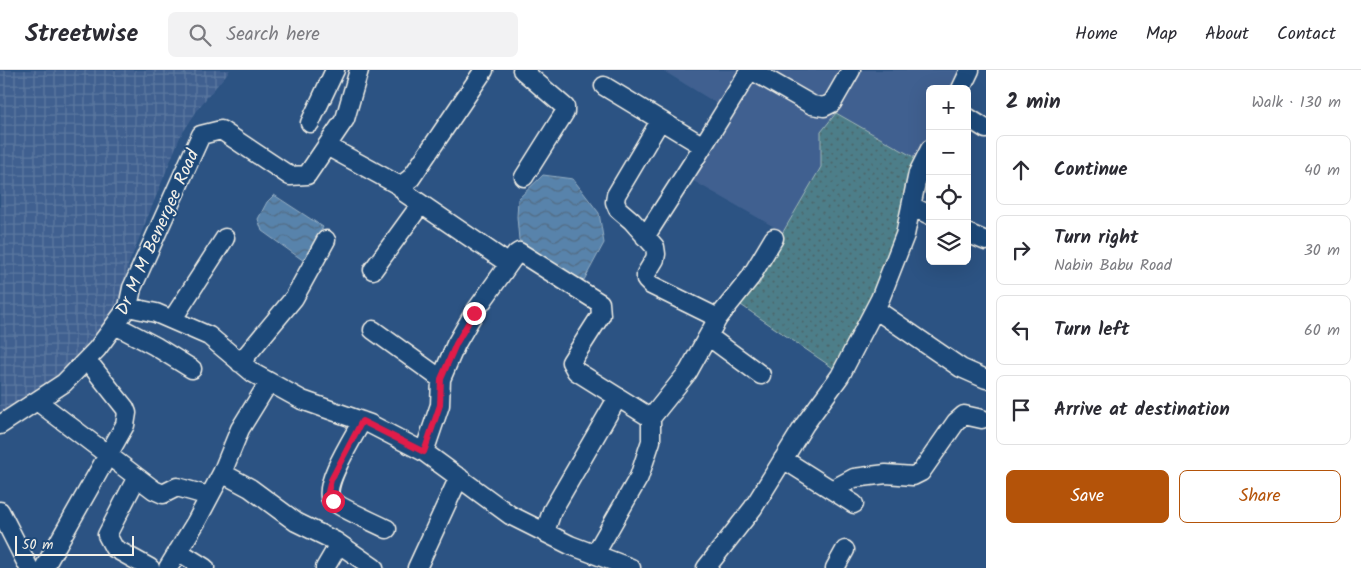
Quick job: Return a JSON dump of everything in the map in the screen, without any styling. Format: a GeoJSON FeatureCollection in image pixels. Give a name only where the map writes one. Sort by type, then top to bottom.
{"type":"FeatureCollection","features":[{"type":"Feature","properties":{"kind":"street"},"geometry":{"type":"LineString","coordinates":[[310,123],[335,70]]}},
{"type":"Feature","properties":{"kind":"street","name":"Dr M M Benergee Road"},"geometry":{"type":"LineString","coordinates":[[0,425],[64,383],[97,350],[128,306],[132,288],[201,135],[221,130],[290,176],[306,175],[345,120],[359,70]]}},
{"type":"Feature","properties":{"kind":"street"},"geometry":{"type":"LineString","coordinates":[[400,186],[412,178],[484,70]]}},
{"type":"Feature","properties":{"kind":"street"},"geometry":{"type":"LineString","coordinates":[[522,70],[565,107],[565,112],[524,177]]}},
{"type":"Feature","properties":{"kind":"street"},"geometry":{"type":"LineString","coordinates":[[645,237],[751,70],[812,105],[824,107],[832,103],[852,70]]}},
{"type":"Feature","properties":{"kind":"street"},"geometry":{"type":"LineString","coordinates":[[963,85],[970,70]]}},
{"type":"Feature","properties":{"kind":"street"},"geometry":{"type":"LineString","coordinates":[[604,86],[703,146]]}},
{"type":"Feature","properties":{"kind":"street"},"geometry":{"type":"LineString","coordinates":[[971,120],[986,129]]}},
{"type":"Feature","properties":{"kind":"street"},"geometry":{"type":"LineString","coordinates":[[660,121],[616,194],[615,202],[618,209],[632,221],[654,247],[655,259],[646,274],[646,280],[651,285],[718,318]]}},
{"type":"Feature","properties":{"kind":"street"},"geometry":{"type":"LineString","coordinates":[[327,146],[400,186],[405,193],[509,264]]}},
{"type":"Feature","properties":{"kind":"street"},"geometry":{"type":"LineString","coordinates":[[706,568],[753,508],[805,424],[840,376],[875,309],[905,235],[918,173],[926,157]]}},
{"type":"Feature","properties":{"kind":"street"},"geometry":{"type":"LineString","coordinates":[[373,270],[421,204]]}},
{"type":"Feature","properties":{"kind":"street"},"geometry":{"type":"LineString","coordinates":[[911,206],[926,213]]}},
{"type":"Feature","properties":{"kind":"street"},"geometry":{"type":"LineString","coordinates":[[971,234],[986,242]]}},
{"type":"Feature","properties":{"kind":"street"},"geometry":{"type":"LineString","coordinates":[[172,320],[225,238]]}},
{"type":"Feature","properties":{"kind":"street"},"geometry":{"type":"LineString","coordinates":[[595,554],[639,478],[651,441],[651,418],[688,372],[718,318],[750,278],[774,238]]}},
{"type":"Feature","properties":{"kind":"street"},"geometry":{"type":"LineString","coordinates":[[240,363],[294,298],[326,240]]}},
{"type":"Feature","properties":{"kind":"street"},"geometry":{"type":"LineString","coordinates":[[424,452],[440,405],[441,379],[456,344],[474,313],[519,252],[600,303],[601,315],[571,362],[576,372],[651,418]]}},
{"type":"Feature","properties":{"kind":"street"},"geometry":{"type":"LineString","coordinates":[[128,306],[156,312],[209,336],[253,373],[302,400],[362,421],[424,452],[510,515],[570,545],[630,568]]}},
{"type":"Feature","properties":{"kind":"street"},"geometry":{"type":"LineString","coordinates":[[875,309],[962,368],[986,379]]}},
{"type":"Feature","properties":{"kind":"street"},"geometry":{"type":"LineString","coordinates":[[115,324],[192,369]]}},
{"type":"Feature","properties":{"kind":"street"},"geometry":{"type":"LineString","coordinates":[[373,330],[441,379]]}},
{"type":"Feature","properties":{"kind":"street"},"geometry":{"type":"LineString","coordinates":[[708,336],[761,375]]}},
{"type":"Feature","properties":{"kind":"street"},"geometry":{"type":"LineString","coordinates":[[44,568],[126,425],[127,413],[125,408],[86,360]]}},
{"type":"Feature","properties":{"kind":"street"},"geometry":{"type":"LineString","coordinates":[[168,568],[222,473],[240,429],[269,382]]}},
{"type":"Feature","properties":{"kind":"street"},"geometry":{"type":"LineString","coordinates":[[545,532],[552,511],[618,397]]}},
{"type":"Feature","properties":{"kind":"street"},"geometry":{"type":"LineString","coordinates":[[37,401],[159,493],[164,494],[177,487],[209,496]]}},
{"type":"Feature","properties":{"kind":"street"},"geometry":{"type":"LineString","coordinates":[[832,490],[854,478],[886,474],[913,476],[921,472],[956,422],[964,414],[985,417]]}},
{"type":"Feature","properties":{"kind":"street"},"geometry":{"type":"LineString","coordinates":[[362,421],[331,480],[328,492],[333,501],[387,528]]}},
{"type":"Feature","properties":{"kind":"street"},"geometry":{"type":"LineString","coordinates":[[783,459],[854,504]]}},
{"type":"Feature","properties":{"kind":"street"},"geometry":{"type":"LineString","coordinates":[[222,473],[250,488],[296,522],[339,544],[374,568]]}},
{"type":"Feature","properties":{"kind":"street"},"geometry":{"type":"LineString","coordinates":[[137,477],[107,535],[114,548],[150,568]]}},
{"type":"Feature","properties":{"kind":"street"},"geometry":{"type":"LineString","coordinates":[[417,568],[459,478]]}},
{"type":"Feature","properties":{"kind":"street"},"geometry":{"type":"LineString","coordinates":[[0,510],[29,568]]}},
{"type":"Feature","properties":{"kind":"street"},"geometry":{"type":"LineString","coordinates":[[325,568],[339,544]]}},
{"type":"Feature","properties":{"kind":"street"},"geometry":{"type":"LineString","coordinates":[[835,568],[845,550]]}},
{"type":"Feature","properties":{"kind":"street"},"geometry":{"type":"LineString","coordinates":[[178,551],[205,568]]}},
{"type":"Feature","properties":{"kind":"shaded area"},"geometry":{"type":"Polygon","coordinates":[[[0,70],[230,70],[200,106],[180,137],[128,266],[122,300],[61,377],[0,415],[0,70]]]}},
{"type":"Feature","properties":{"kind":"shaded area"},"geometry":{"type":"Polygon","coordinates":[[[662,70],[964,70],[956,85],[926,85],[926,142],[917,159],[821,132],[821,167],[783,232],[690,179],[729,111],[662,70]]]}},
{"type":"Feature","properties":{"kind":"green space"},"geometry":{"type":"Polygon","coordinates":[[[836,113],[917,159],[899,240],[836,370],[735,301],[740,292],[759,285],[783,232],[821,167],[821,132],[836,113]]]}},
{"type":"Feature","properties":{"kind":"water"},"geometry":{"type":"Polygon","coordinates":[[[543,175],[573,179],[599,213],[604,243],[584,280],[550,265],[519,240],[518,199],[543,175]]]}},
{"type":"Feature","properties":{"kind":"water"},"geometry":{"type":"Polygon","coordinates":[[[274,195],[323,227],[304,261],[262,231],[258,219],[267,202],[274,195]]]}},
{"type":"Feature","properties":{"kind":"route"},"geometry":{"type":"LineString","coordinates":[[333,501],[328,492],[331,480],[362,421],[424,452],[440,405],[441,379],[456,344],[474,313]]}}]}
